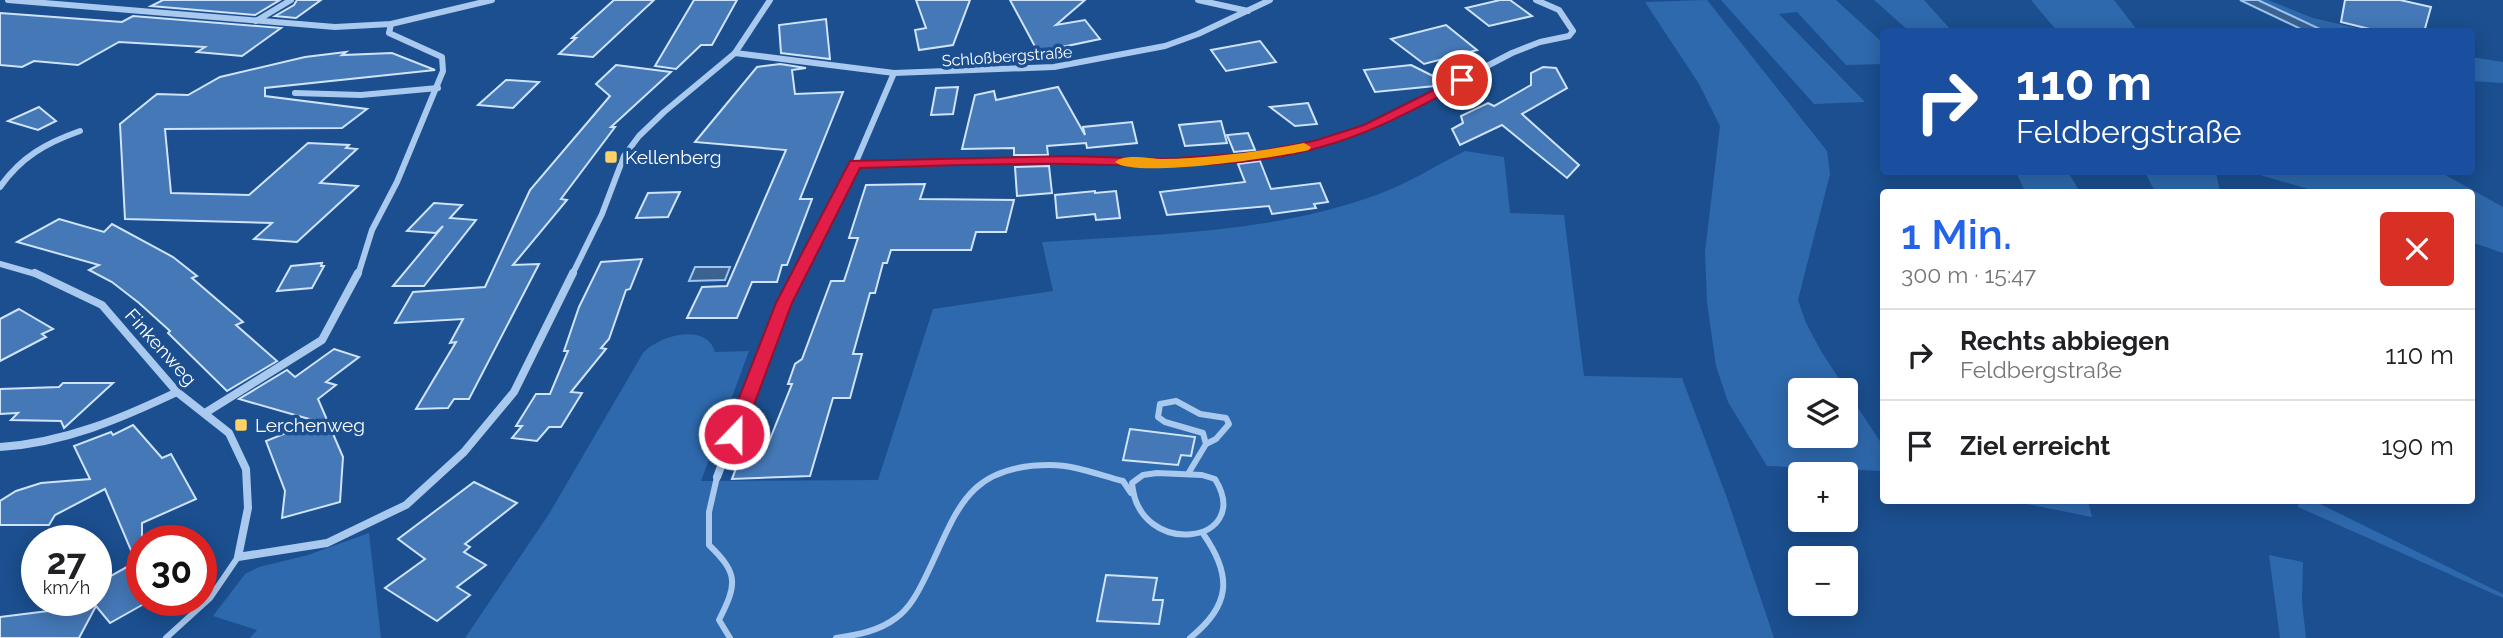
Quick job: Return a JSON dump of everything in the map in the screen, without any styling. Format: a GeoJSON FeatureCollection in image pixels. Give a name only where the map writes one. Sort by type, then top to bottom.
{"type":"FeatureCollection","features":[{"type":"Feature","properties":{"kind":"street"},"geometry":{"type":"LineString","coordinates":[[8,0],[335,27],[391,24],[492,0]]}},
{"type":"Feature","properties":{"kind":"street"},"geometry":{"type":"LineString","coordinates":[[256,21],[291,0]]}},
{"type":"Feature","properties":{"kind":"street"},"geometry":{"type":"LineString","coordinates":[[238,557],[327,542],[406,505],[464,452],[514,392],[602,214],[624,156],[639,136],[664,112],[735,53],[769,0]]}},
{"type":"Feature","properties":{"kind":"street"},"geometry":{"type":"LineString","coordinates":[[1198,0],[1249,11]]}},
{"type":"Feature","properties":{"kind":"street","name":"Schloßbergstraße"},"geometry":{"type":"LineString","coordinates":[[735,53],[894,73],[1002,71],[1078,63],[1165,46],[1270,0]]}},
{"type":"Feature","properties":{"kind":"street"},"geometry":{"type":"LineString","coordinates":[[855,163],[1070,160],[1163,163],[1251,158],[1317,144],[1368,128],[1512,53],[1539,42],[1569,36],[1573,31],[1566,16],[1536,0]]}},
{"type":"Feature","properties":{"kind":"street"},"geometry":{"type":"LineString","coordinates":[[205,412],[322,340],[357,278],[372,230],[397,182],[443,71],[442,57],[389,33],[391,24]]}},
{"type":"Feature","properties":{"kind":"street"},"geometry":{"type":"LineString","coordinates":[[717,477],[784,303],[855,163],[894,73]]}},
{"type":"Feature","properties":{"kind":"street"},"geometry":{"type":"LineString","coordinates":[[295,93],[361,95],[438,88]]}},
{"type":"Feature","properties":{"kind":"street"},"geometry":{"type":"LineString","coordinates":[[0,187],[17,165],[38,146],[80,131]]}},
{"type":"Feature","properties":{"kind":"street","name":"Finkenweg"},"geometry":{"type":"LineString","coordinates":[[0,264],[30,271],[102,305],[177,392],[229,433],[246,469],[248,508],[238,557]]}},
{"type":"Feature","properties":{"kind":"street"},"geometry":{"type":"LineString","coordinates":[[0,447],[25,447],[87,429],[177,392]]}},
{"type":"Feature","properties":{"kind":"lane"},"geometry":{"type":"LineString","coordinates":[[1188,474],[1206,444],[1227,429],[1229,424],[1226,418],[1200,414],[1176,401],[1160,404],[1158,417],[1165,422],[1203,433],[1206,444]]}},
{"type":"Feature","properties":{"kind":"lane"},"geometry":{"type":"LineString","coordinates":[[836,638],[873,631],[895,620],[916,596],[956,509],[977,484],[1002,471],[1054,465],[1123,481],[1131,493]]}},
{"type":"Feature","properties":{"kind":"lane"},"geometry":{"type":"LineString","coordinates":[[1188,474],[1215,479],[1223,496],[1220,521],[1213,530],[1203,535],[1184,536],[1155,525],[1144,518],[1133,503],[1132,483],[1143,475],[1188,474]]}},
{"type":"Feature","properties":{"kind":"lane"},"geometry":{"type":"LineString","coordinates":[[717,477],[709,512],[709,545],[729,564],[735,588],[719,620],[730,638]]}},
{"type":"Feature","properties":{"kind":"lane"},"geometry":{"type":"LineString","coordinates":[[1190,638],[1212,620],[1223,604],[1223,566],[1215,549],[1203,535]]}},
{"type":"Feature","properties":{"kind":"lane","name":"Finkenweg"},"geometry":{"type":"LineString","coordinates":[[166,638],[210,598],[238,557]]}},
{"type":"Feature","properties":{"kind":"shaded area"},"geometry":{"type":"Polygon","coordinates":[[[1707,0],[1827,151],[1830,174],[1798,300],[1806,323],[1839,378],[1788,378],[1788,448],[1858,448],[1858,408],[1880,441],[1880,471],[1858,470],[1858,462],[1788,462],[1788,467],[1767,466],[1728,402],[1716,366],[1707,302],[1705,252],[1720,126],[1699,84],[1645,2],[1707,0]]]}},
{"type":"Feature","properties":{"kind":"shaded area"},"geometry":{"type":"Polygon","coordinates":[[[1721,0],[1836,0],[1880,40],[1880,64],[1846,65],[1797,12],[1779,14],[1865,102],[1814,104],[1721,0]]]}},
{"type":"Feature","properties":{"kind":"shaded area"},"geometry":{"type":"Polygon","coordinates":[[[1874,0],[1924,0],[1949,28],[1906,28],[1874,0]]]}},
{"type":"Feature","properties":{"kind":"shaded area"},"geometry":{"type":"Polygon","coordinates":[[[2031,0],[2114,0],[2136,28],[2054,28],[2031,0]]]}},
{"type":"Feature","properties":{"kind":"shaded area"},"geometry":{"type":"Polygon","coordinates":[[[2240,0],[2258,0],[2318,28],[2299,28],[2240,0]]]}},
{"type":"Feature","properties":{"kind":"shaded area"},"geometry":{"type":"Polygon","coordinates":[[[2258,0],[2268,0],[2313,18],[2356,28],[2318,28],[2258,0]]]}},
{"type":"Feature","properties":{"kind":"shaded area"},"geometry":{"type":"Polygon","coordinates":[[[2475,58],[2503,62],[2503,83],[2475,81],[2475,58]]]}},
{"type":"Feature","properties":{"kind":"shaded area"},"geometry":{"type":"Polygon","coordinates":[[[1465,151],[1504,157],[1510,213],[1564,215],[1584,376],[1682,378],[1727,498],[1774,638],[465,638],[549,514],[643,353],[660,341],[682,334],[693,334],[703,337],[715,352],[749,351],[701,481],[878,480],[933,309],[1053,291],[1042,242],[1212,230],[1297,217],[1379,194],[1465,151]]]}},
{"type":"Feature","properties":{"kind":"shaded area"},"geometry":{"type":"Polygon","coordinates":[[[2017,175],[2070,175],[2078,189],[2024,189],[2017,175]]]}},
{"type":"Feature","properties":{"kind":"shaded area"},"geometry":{"type":"Polygon","coordinates":[[[2146,175],[2217,175],[2219,189],[2154,189],[2146,175]]]}},
{"type":"Feature","properties":{"kind":"shaded area"},"geometry":{"type":"Polygon","coordinates":[[[2260,175],[2445,175],[2471,189],[2308,189],[2260,175]]]}},
{"type":"Feature","properties":{"kind":"shaded area"},"geometry":{"type":"Polygon","coordinates":[[[2475,191],[2503,207],[2503,253],[2475,243],[2475,191]]]}},
{"type":"Feature","properties":{"kind":"shaded area"},"geometry":{"type":"Polygon","coordinates":[[[695,267],[730,267],[725,280],[689,281],[695,267]]]}},
{"type":"Feature","properties":{"kind":"shaded area"},"geometry":{"type":"Polygon","coordinates":[[[2027,504],[2089,504],[2092,517],[2027,504]]]}},
{"type":"Feature","properties":{"kind":"shaded area"},"geometry":{"type":"Polygon","coordinates":[[[2298,504],[2320,504],[2503,594],[2503,598],[2298,507],[2298,504]]]}},
{"type":"Feature","properties":{"kind":"shaded area"},"geometry":{"type":"Polygon","coordinates":[[[369,533],[381,638],[250,638],[257,630],[213,616],[217,616],[217,611],[245,574],[259,567],[308,555],[369,533]]]}},
{"type":"Feature","properties":{"kind":"shaded area"},"geometry":{"type":"Polygon","coordinates":[[[2269,555],[2303,562],[2302,602],[2306,638],[2280,638],[2269,555]]]}},
{"type":"Feature","properties":{"kind":"building"},"geometry":{"type":"Polygon","coordinates":[[[163,0],[280,0],[255,15],[151,6],[163,0]]]}},
{"type":"Feature","properties":{"kind":"building"},"geometry":{"type":"Polygon","coordinates":[[[297,0],[321,0],[296,18],[275,16],[294,5],[297,0]]]}},
{"type":"Feature","properties":{"kind":"building"},"geometry":{"type":"Polygon","coordinates":[[[614,0],[654,0],[593,57],[559,54],[576,38],[572,38],[614,0]]]}},
{"type":"Feature","properties":{"kind":"building"},"geometry":{"type":"Polygon","coordinates":[[[694,0],[737,0],[712,45],[701,45],[676,69],[655,66],[694,0]]]}},
{"type":"Feature","properties":{"kind":"building"},"geometry":{"type":"Polygon","coordinates":[[[916,0],[970,0],[953,45],[919,50],[915,30],[926,28],[916,0]]]}},
{"type":"Feature","properties":{"kind":"building"},"geometry":{"type":"Polygon","coordinates":[[[1010,0],[1085,0],[1056,25],[1085,20],[1100,39],[1038,52],[1010,0]]]}},
{"type":"Feature","properties":{"kind":"building"},"geometry":{"type":"Polygon","coordinates":[[[1510,0],[1532,16],[1489,26],[1466,8],[1510,0]]]}},
{"type":"Feature","properties":{"kind":"building"},"geometry":{"type":"Polygon","coordinates":[[[2345,0],[2400,0],[2431,7],[2425,28],[2366,28],[2341,22],[2345,0]]]}},
{"type":"Feature","properties":{"kind":"building"},"geometry":{"type":"Polygon","coordinates":[[[0,13],[122,22],[133,16],[281,28],[242,56],[197,52],[205,47],[119,42],[78,65],[34,61],[22,67],[0,65],[0,13]]]}},
{"type":"Feature","properties":{"kind":"building"},"geometry":{"type":"Polygon","coordinates":[[[826,19],[830,59],[781,53],[779,25],[826,19]]]}},
{"type":"Feature","properties":{"kind":"building"},"geometry":{"type":"Polygon","coordinates":[[[1446,25],[1477,50],[1424,64],[1391,39],[1446,25]]]}},
{"type":"Feature","properties":{"kind":"building"},"geometry":{"type":"Polygon","coordinates":[[[1260,41],[1276,62],[1226,71],[1211,50],[1260,41]]]}},
{"type":"Feature","properties":{"kind":"building"},"geometry":{"type":"Polygon","coordinates":[[[346,52],[342,55],[392,53],[435,70],[265,88],[265,96],[367,109],[342,128],[165,129],[171,193],[249,195],[308,143],[349,145],[346,148],[357,149],[320,183],[358,186],[297,242],[254,239],[272,223],[125,219],[120,124],[157,94],[188,95],[220,77],[305,57],[346,52]]]}},
{"type":"Feature","properties":{"kind":"building"},"geometry":{"type":"Polygon","coordinates":[[[780,64],[806,68],[792,70],[795,94],[843,92],[800,199],[812,199],[787,265],[782,265],[777,282],[752,282],[737,318],[687,318],[702,287],[727,286],[786,150],[695,142],[757,67],[780,64]]]}},
{"type":"Feature","properties":{"kind":"building"},"geometry":{"type":"Polygon","coordinates":[[[616,65],[671,72],[611,127],[615,127],[561,199],[567,200],[513,265],[539,264],[469,399],[454,399],[448,408],[416,409],[456,342],[450,343],[463,319],[395,323],[413,292],[485,287],[530,190],[610,96],[596,84],[616,65]]]}},
{"type":"Feature","properties":{"kind":"building"},"geometry":{"type":"Polygon","coordinates":[[[1411,65],[1445,82],[1435,86],[1375,92],[1364,70],[1411,65]]]}},
{"type":"Feature","properties":{"kind":"building"},"geometry":{"type":"Polygon","coordinates":[[[1543,67],[1556,68],[1567,88],[1522,114],[1579,165],[1567,178],[1502,125],[1460,145],[1452,129],[1463,123],[1461,116],[1488,103],[1494,106],[1531,85],[1531,73],[1543,67]]]}},
{"type":"Feature","properties":{"kind":"building"},"geometry":{"type":"Polygon","coordinates":[[[506,80],[539,82],[513,108],[478,105],[506,80]]]}},
{"type":"Feature","properties":{"kind":"building"},"geometry":{"type":"Polygon","coordinates":[[[958,87],[953,114],[931,115],[936,88],[958,87]]]}},
{"type":"Feature","properties":{"kind":"building"},"geometry":{"type":"Polygon","coordinates":[[[1058,87],[1085,135],[1083,127],[1132,122],[1137,143],[1087,148],[1086,143],[1047,146],[1048,155],[1014,155],[1014,148],[962,149],[975,95],[994,91],[996,100],[1058,87]]]}},
{"type":"Feature","properties":{"kind":"building"},"geometry":{"type":"Polygon","coordinates":[[[1308,103],[1317,124],[1295,126],[1270,107],[1308,103]]]}},
{"type":"Feature","properties":{"kind":"building"},"geometry":{"type":"Polygon","coordinates":[[[39,107],[56,121],[38,130],[8,121],[39,107]]]}},
{"type":"Feature","properties":{"kind":"building"},"geometry":{"type":"Polygon","coordinates":[[[1221,121],[1227,143],[1185,146],[1179,125],[1221,121]]]}},
{"type":"Feature","properties":{"kind":"building"},"geometry":{"type":"Polygon","coordinates":[[[1248,133],[1255,150],[1234,152],[1227,135],[1248,133]]]}},
{"type":"Feature","properties":{"kind":"building"},"geometry":{"type":"Polygon","coordinates":[[[1260,161],[1271,189],[1320,183],[1328,202],[1314,204],[1316,208],[1272,214],[1269,206],[1167,215],[1160,192],[1245,182],[1238,164],[1260,161]]]}},
{"type":"Feature","properties":{"kind":"building"},"geometry":{"type":"Polygon","coordinates":[[[1049,166],[1052,193],[1017,196],[1015,167],[1049,166]]]}},
{"type":"Feature","properties":{"kind":"building"},"geometry":{"type":"Polygon","coordinates":[[[925,184],[920,199],[1014,200],[1006,232],[976,232],[971,250],[891,250],[887,263],[883,263],[875,293],[870,293],[853,354],[862,354],[850,398],[833,398],[810,476],[732,479],[743,450],[766,449],[792,384],[788,384],[795,364],[802,359],[831,281],[844,281],[858,238],[849,238],[866,185],[925,184]]]}},
{"type":"Feature","properties":{"kind":"building"},"geometry":{"type":"Polygon","coordinates":[[[1116,191],[1120,218],[1096,220],[1095,214],[1057,218],[1055,195],[1116,191]]]}},
{"type":"Feature","properties":{"kind":"building"},"geometry":{"type":"Polygon","coordinates":[[[680,192],[668,217],[636,218],[648,193],[680,192]]]}},
{"type":"Feature","properties":{"kind":"building"},"geometry":{"type":"Polygon","coordinates":[[[434,203],[462,205],[450,218],[476,220],[424,286],[393,286],[443,226],[436,233],[407,231],[434,203]]]}},
{"type":"Feature","properties":{"kind":"building"},"geometry":{"type":"Polygon","coordinates":[[[59,219],[104,232],[112,224],[173,257],[197,276],[192,278],[243,322],[236,325],[277,361],[227,391],[168,333],[170,331],[139,303],[112,282],[89,270],[99,265],[17,242],[59,219]]]}},
{"type":"Feature","properties":{"kind":"building"},"geometry":{"type":"Polygon","coordinates":[[[642,259],[630,289],[626,290],[609,339],[601,348],[606,349],[571,392],[582,393],[561,427],[549,427],[537,441],[512,438],[522,426],[516,426],[536,394],[550,394],[568,351],[564,351],[579,307],[601,262],[642,259]]]}},
{"type":"Feature","properties":{"kind":"building"},"geometry":{"type":"Polygon","coordinates":[[[322,263],[321,266],[324,266],[312,288],[277,291],[291,266],[322,263]]]}},
{"type":"Feature","properties":{"kind":"building"},"geometry":{"type":"Polygon","coordinates":[[[19,309],[53,329],[42,334],[46,337],[0,361],[0,319],[19,309]]]}},
{"type":"Feature","properties":{"kind":"building"},"geometry":{"type":"Polygon","coordinates":[[[334,349],[359,357],[326,382],[336,385],[318,399],[343,457],[340,502],[282,518],[285,491],[266,441],[316,421],[239,399],[287,370],[295,377],[334,349]]]}},
{"type":"Feature","properties":{"kind":"building"},"geometry":{"type":"Polygon","coordinates":[[[63,383],[113,383],[64,428],[61,421],[11,420],[18,413],[0,414],[0,389],[59,387],[63,383]]]}},
{"type":"Feature","properties":{"kind":"building"},"geometry":{"type":"Polygon","coordinates":[[[133,425],[162,458],[171,454],[196,499],[142,525],[126,525],[126,538],[105,489],[55,515],[49,525],[0,525],[0,501],[16,491],[41,483],[90,479],[74,446],[111,432],[113,435],[133,425]]]}},
{"type":"Feature","properties":{"kind":"building"},"geometry":{"type":"Polygon","coordinates":[[[1130,429],[1195,437],[1191,456],[1181,455],[1178,465],[1123,460],[1130,429]]]}},
{"type":"Feature","properties":{"kind":"building"},"geometry":{"type":"Polygon","coordinates":[[[474,482],[517,503],[465,544],[470,547],[464,552],[486,565],[457,587],[470,595],[437,621],[385,588],[425,559],[398,539],[474,482]]]}},
{"type":"Feature","properties":{"kind":"building"},"geometry":{"type":"Polygon","coordinates":[[[126,568],[126,614],[110,623],[104,616],[112,616],[112,575],[126,568]]]}},
{"type":"Feature","properties":{"kind":"building"},"geometry":{"type":"Polygon","coordinates":[[[1106,575],[1157,578],[1153,600],[1163,600],[1159,624],[1097,621],[1106,575]]]}},
{"type":"Feature","properties":{"kind":"building"},"geometry":{"type":"Polygon","coordinates":[[[21,614],[91,616],[79,638],[0,638],[0,617],[21,614]]]}},
{"type":"Feature","properties":{"kind":"slow traffic"},"geometry":{"type":"LineString","coordinates":[[1122,162],[1163,163],[1251,158],[1304,147]]}},
{"type":"Feature","properties":{"kind":"place","name":"Kellenberg"},"geometry":{"type":"Point","coordinates":[611,157]}},
{"type":"Feature","properties":{"kind":"place","name":"Lerchenweg"},"geometry":{"type":"Point","coordinates":[241,425]}},
{"type":"Feature","properties":{"kind":"route"},"geometry":{"type":"LineString","coordinates":[[734,434],[784,303],[855,163],[1070,160],[1163,163],[1251,158],[1317,144],[1368,128],[1462,80]]}}]}
